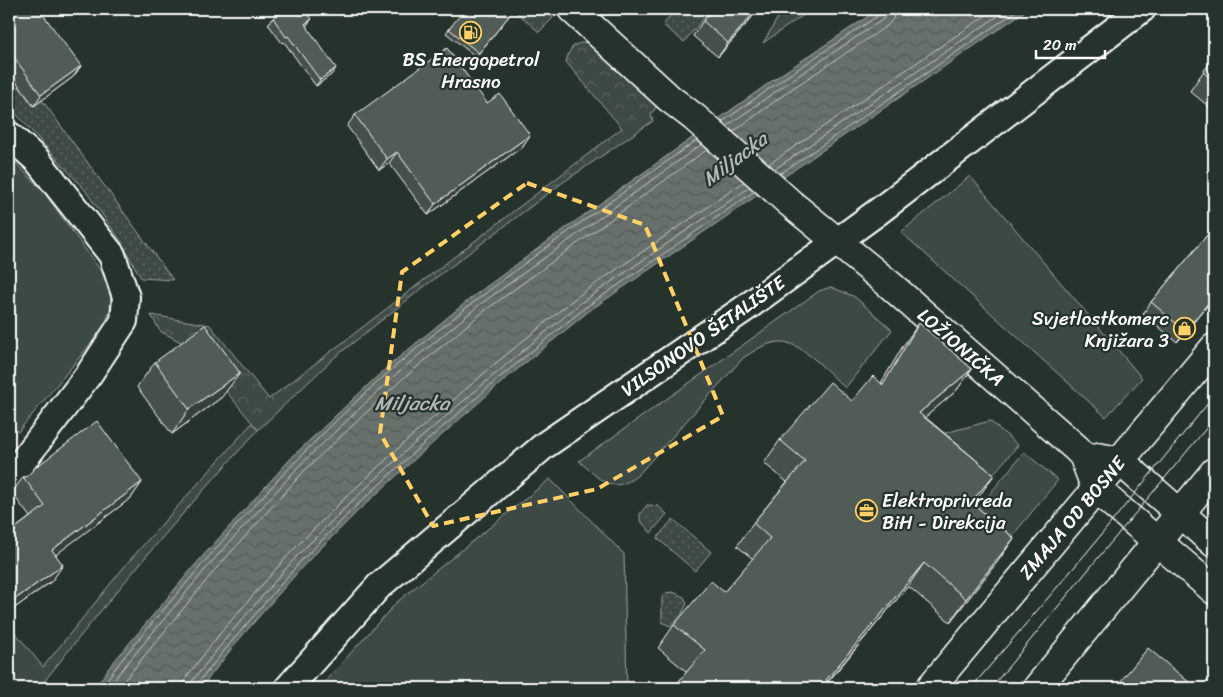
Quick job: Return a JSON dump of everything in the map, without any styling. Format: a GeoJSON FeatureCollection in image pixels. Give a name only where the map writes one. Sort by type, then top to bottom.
{"type":"FeatureCollection","features":[{"type":"Feature","properties":{"kind":"street","name":"LOŽIONIČKA"},"geometry":{"type":"LineString","coordinates":[[572,9],[669,98],[695,118],[790,203],[889,284],[1083,454],[1096,489],[1214,590]]}},
{"type":"Feature","properties":{"kind":"street","name":"VILSONOVO ŠETALIŠTE"},"geometry":{"type":"LineString","coordinates":[[288,688],[379,586],[545,445],[747,307],[837,242],[1142,9]]}},
{"type":"Feature","properties":{"kind":"street"},"geometry":{"type":"LineString","coordinates":[[9,135],[36,160],[112,255],[126,297],[124,321],[89,374],[9,479]]}},
{"type":"Feature","properties":{"kind":"street","name":"ZMAJA OD BOSNE"},"geometry":{"type":"LineString","coordinates":[[930,688],[1214,348]]}},
{"type":"Feature","properties":{"kind":"street"},"geometry":{"type":"LineString","coordinates":[[1083,454],[1120,461],[1214,543]]}},
{"type":"Feature","properties":{"kind":"street"},"geometry":{"type":"LineString","coordinates":[[1037,688],[1159,542],[1214,472]]}},
{"type":"Feature","properties":{"kind":"highlighted area"},"geometry":{"type":"Polygon","coordinates":[[[527,183],[645,225],[723,416],[597,489],[433,526],[380,433],[402,272],[527,183]]]}},
{"type":"Feature","properties":{"kind":"green space"},"geometry":{"type":"Polygon","coordinates":[[[513,9],[541,9],[553,18],[539,32],[513,9]]]}},
{"type":"Feature","properties":{"kind":"green space"},"geometry":{"type":"Polygon","coordinates":[[[676,9],[711,9],[684,42],[663,25],[676,9]]]}},
{"type":"Feature","properties":{"kind":"green space"},"geometry":{"type":"Polygon","coordinates":[[[783,9],[812,9],[763,43],[783,9]]]}},
{"type":"Feature","properties":{"kind":"green space"},"geometry":{"type":"Polygon","coordinates":[[[589,42],[662,100],[651,114],[653,121],[562,183],[425,286],[335,357],[258,430],[190,347],[160,331],[151,315],[210,325],[269,399],[622,128],[566,62],[573,47],[579,43],[589,42]]]}},
{"type":"Feature","properties":{"kind":"green space"},"geometry":{"type":"Polygon","coordinates":[[[9,72],[33,106],[42,100],[173,280],[141,278],[120,240],[85,190],[9,106],[9,72]]]}},
{"type":"Feature","properties":{"kind":"green space"},"geometry":{"type":"Polygon","coordinates":[[[9,156],[44,192],[108,281],[111,296],[110,311],[102,330],[18,432],[9,423],[9,306],[15,299],[9,293],[9,156]]]}},
{"type":"Feature","properties":{"kind":"green space"},"geometry":{"type":"Polygon","coordinates":[[[970,176],[1142,378],[1106,417],[901,232],[970,176]]]}},
{"type":"Feature","properties":{"kind":"green space"},"geometry":{"type":"Polygon","coordinates":[[[831,287],[855,297],[892,330],[845,388],[814,359],[796,346],[779,342],[769,344],[743,358],[638,475],[629,481],[613,485],[607,483],[579,461],[819,291],[831,287]]]}},
{"type":"Feature","properties":{"kind":"green space"},"geometry":{"type":"Polygon","coordinates":[[[990,421],[1018,445],[979,491],[919,440],[990,421]]]}},
{"type":"Feature","properties":{"kind":"green space"},"geometry":{"type":"Polygon","coordinates":[[[252,423],[258,430],[146,557],[39,688],[9,688],[9,627],[43,667],[129,561],[252,423]]]}},
{"type":"Feature","properties":{"kind":"green space"},"geometry":{"type":"Polygon","coordinates":[[[1024,452],[1058,480],[1000,551],[966,523],[1024,452]]]}},
{"type":"Feature","properties":{"kind":"green space"},"geometry":{"type":"Polygon","coordinates":[[[550,479],[624,554],[627,688],[319,688],[397,602],[550,479]]]}},
{"type":"Feature","properties":{"kind":"green space"},"geometry":{"type":"Polygon","coordinates":[[[647,505],[658,506],[667,514],[651,533],[640,520],[640,514],[647,505]]]}},
{"type":"Feature","properties":{"kind":"green space"},"geometry":{"type":"Polygon","coordinates":[[[673,519],[711,552],[695,571],[657,538],[673,519]]]}},
{"type":"Feature","properties":{"kind":"green space"},"geometry":{"type":"Polygon","coordinates":[[[673,592],[684,597],[687,603],[680,618],[670,626],[662,622],[662,597],[666,593],[673,592]]]}},
{"type":"Feature","properties":{"kind":"water","name":"Miljacka"},"geometry":{"type":"Polygon","coordinates":[[[879,9],[1028,9],[589,311],[502,382],[358,511],[304,565],[236,643],[201,688],[95,688],[111,665],[201,558],[293,456],[386,368],[471,298],[563,230],[783,73],[879,9]]]}},
{"type":"Feature","properties":{"kind":"building"},"geometry":{"type":"Polygon","coordinates":[[[21,9],[39,9],[81,66],[41,95],[9,50],[9,18],[21,9]]]}},
{"type":"Feature","properties":{"kind":"building"},"geometry":{"type":"Polygon","coordinates":[[[285,9],[304,9],[312,19],[305,24],[336,68],[320,80],[273,18],[285,9]]]}},
{"type":"Feature","properties":{"kind":"building","name":"BS Energopetrol Hrasno"},"geometry":{"type":"Polygon","coordinates":[[[465,9],[500,9],[509,16],[479,53],[449,29],[465,9]]]}},
{"type":"Feature","properties":{"kind":"building"},"geometry":{"type":"Polygon","coordinates":[[[713,9],[757,9],[728,43],[703,21],[713,9]]]}},
{"type":"Feature","properties":{"kind":"building"},"geometry":{"type":"Polygon","coordinates":[[[447,48],[487,103],[500,94],[530,135],[435,204],[397,152],[387,159],[355,115],[447,48]]]}},
{"type":"Feature","properties":{"kind":"building"},"geometry":{"type":"Polygon","coordinates":[[[1214,58],[1214,81],[1203,72],[1214,58]]]}},
{"type":"Feature","properties":{"kind":"building"},"geometry":{"type":"Polygon","coordinates":[[[1214,227],[1214,296],[1185,331],[1151,302],[1214,227]]]}},
{"type":"Feature","properties":{"kind":"building"},"geometry":{"type":"Polygon","coordinates":[[[9,279],[15,285],[9,293],[9,279]]]}},
{"type":"Feature","properties":{"kind":"building","name":"Elektroprivreda BiH - Direkcija"},"geometry":{"type":"Polygon","coordinates":[[[919,323],[972,369],[919,413],[994,475],[971,502],[1014,538],[966,599],[924,563],[826,680],[835,688],[687,688],[679,681],[705,650],[674,625],[711,581],[724,592],[770,538],[753,523],[805,461],[780,440],[830,382],[852,401],[873,376],[883,385],[919,323]]]}},
{"type":"Feature","properties":{"kind":"building"},"geometry":{"type":"Polygon","coordinates":[[[205,325],[240,373],[189,409],[155,362],[205,325]]]}},
{"type":"Feature","properties":{"kind":"building"},"geometry":{"type":"Polygon","coordinates":[[[97,421],[142,482],[52,550],[63,565],[11,602],[9,598],[9,533],[45,506],[23,477],[26,477],[36,467],[97,421]]]}},
{"type":"Feature","properties":{"kind":"building"},"geometry":{"type":"Polygon","coordinates":[[[1148,648],[1196,688],[1115,688],[1148,648]]]}},
{"type":"Feature","properties":{"kind":"building"},"geometry":{"type":"Polygon","coordinates":[[[1214,679],[1214,688],[1207,688],[1214,679]]]}},
{"type":"Feature","properties":{"kind":"tram line"},"geometry":{"type":"LineString","coordinates":[[971,688],[1088,551],[1214,396]]}},
{"type":"Feature","properties":{"kind":"tram line"},"geometry":{"type":"LineString","coordinates":[[991,688],[1214,419]]}},
{"type":"Feature","properties":{"kind":"place","name":"BS Energopetrol Hrasno"},"geometry":{"type":"Point","coordinates":[471,33]}},
{"type":"Feature","properties":{"kind":"place","name":"Svjetlostkomerc Knjižara 3"},"geometry":{"type":"Point","coordinates":[1185,329]}},
{"type":"Feature","properties":{"kind":"place","name":"Elektroprivreda BiH - Direkcija"},"geometry":{"type":"Point","coordinates":[866,511]}}]}
